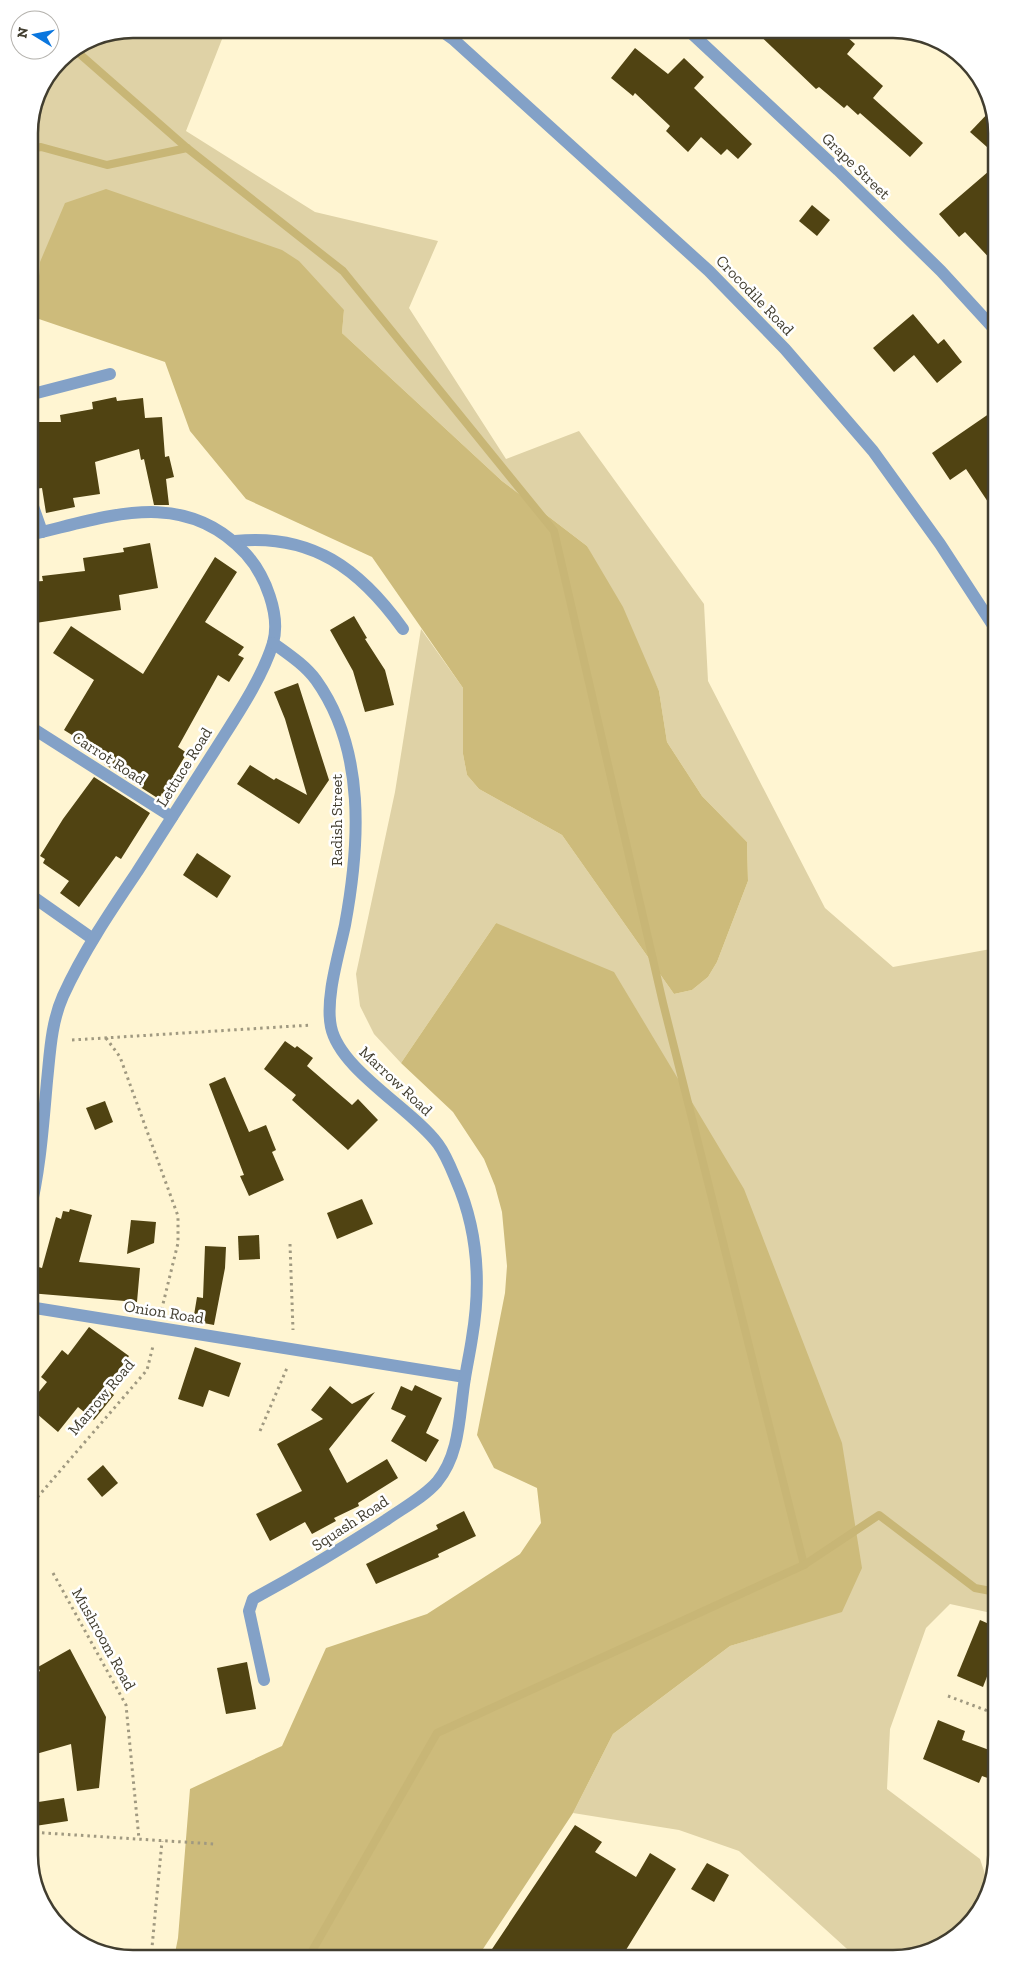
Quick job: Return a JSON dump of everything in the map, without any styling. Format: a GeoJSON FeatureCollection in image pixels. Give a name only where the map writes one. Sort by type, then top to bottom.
{"type":"FeatureCollection","features":[{"type":"Feature","properties":{"kind":"street","name":"Crocodile Road"},"geometry":{"type":"LineString","coordinates":[[452,38],[709,271],[785,349],[873,451],[940,544],[988,618]]}},
{"type":"Feature","properties":{"kind":"street","name":"Grape Street"},"geometry":{"type":"LineString","coordinates":[[697,38],[838,170],[941,271],[988,322]]}},
{"type":"Feature","properties":{"kind":"street"},"geometry":{"type":"LineString","coordinates":[[38,393],[110,374]]}},
{"type":"Feature","properties":{"kind":"street","name":"Lettuce Road"},"geometry":{"type":"LineString","coordinates":[[38,533],[102,516],[159,511],[179,514],[204,522],[235,541],[251,560],[265,586],[274,622],[273,643],[249,696],[93,939],[56,1012],[51,1041],[38,1162]]}},
{"type":"Feature","properties":{"kind":"street"},"geometry":{"type":"LineString","coordinates":[[38,521],[42,532]]}},
{"type":"Feature","properties":{"kind":"street"},"geometry":{"type":"LineString","coordinates":[[235,541],[259,539],[297,545],[335,561],[355,574],[381,599],[403,629]]}},
{"type":"Feature","properties":{"kind":"street","name":"Radish Street"},"geometry":{"type":"LineString","coordinates":[[273,643],[296,659],[315,679],[335,712],[346,741],[352,768],[354,794],[353,868],[348,908],[331,996],[330,1024]]}},
{"type":"Feature","properties":{"kind":"street","name":"Carrot Road"},"geometry":{"type":"LineString","coordinates":[[38,732],[172,817]]}},
{"type":"Feature","properties":{"kind":"street"},"geometry":{"type":"LineString","coordinates":[[38,900],[93,939]]}},
{"type":"Feature","properties":{"kind":"street","name":"Marrow Road"},"geometry":{"type":"LineString","coordinates":[[330,1024],[335,1040],[344,1054],[418,1122],[440,1146],[463,1195],[472,1222],[476,1292],[473,1337],[465,1377]]}},
{"type":"Feature","properties":{"kind":"street","name":"Onion Road"},"geometry":{"type":"LineString","coordinates":[[38,1308],[465,1377]]}},
{"type":"Feature","properties":{"kind":"street","name":"Squash Road"},"geometry":{"type":"LineString","coordinates":[[264,1680],[249,1611],[253,1599],[322,1562],[412,1503],[435,1485],[447,1469],[454,1449],[465,1377]]}},
{"type":"Feature","properties":{"kind":"path"},"geometry":{"type":"LineString","coordinates":[[51,1041],[330,1024]]}},
{"type":"Feature","properties":{"kind":"path","name":"Marrow Road"},"geometry":{"type":"LineString","coordinates":[[38,1497],[147,1370],[178,1243],[178,1216],[120,1057],[106,1038]]}},
{"type":"Feature","properties":{"kind":"path"},"geometry":{"type":"LineString","coordinates":[[260,1431],[293,1350],[290,1244]]}},
{"type":"Feature","properties":{"kind":"path","name":"Mushroom Road"},"geometry":{"type":"LineString","coordinates":[[53,1573],[126,1705],[139,1839]]}},
{"type":"Feature","properties":{"kind":"path"},"geometry":{"type":"LineString","coordinates":[[948,1696],[988,1711]]}},
{"type":"Feature","properties":{"kind":"path"},"geometry":{"type":"LineString","coordinates":[[38,1833],[214,1844]]}},
{"type":"Feature","properties":{"kind":"path"},"geometry":{"type":"LineString","coordinates":[[152,1949],[162,1841]]}},
{"type":"Feature","properties":{"kind":"shaded area"},"geometry":{"type":"Polygon","coordinates":[[[222,38],[186,131],[315,212],[438,241],[409,308],[506,459],[579,431],[704,604],[708,681],[825,908],[893,967],[988,949],[988,1612],[950,1604],[926,1628],[890,1729],[887,1789],[980,1859],[985,1875],[978,1897],[964,1917],[935,1940],[905,1949],[848,1950],[739,1851],[679,1830],[573,1813],[613,1734],[730,1646],[842,1611],[496,923],[401,1063],[374,1034],[360,1006],[356,974],[395,792],[421,629],[463,688],[463,754],[467,775],[479,789],[562,835],[674,994],[692,990],[708,977],[717,962],[748,881],[747,842],[702,796],[667,742],[659,691],[587,546],[502,481],[342,333],[344,310],[40,262],[38,290],[38,120],[50,85],[65,65],[90,47],[114,39],[222,38]]]}},
{"type":"Feature","properties":{"kind":"shaded area"},"geometry":{"type":"Polygon","coordinates":[[[106,189],[282,250],[299,261],[344,310],[342,333],[502,481],[587,546],[623,607],[659,691],[667,742],[702,796],[747,842],[748,881],[717,962],[708,977],[692,990],[674,994],[562,835],[479,789],[467,775],[463,754],[463,688],[372,557],[246,499],[190,431],[165,362],[38,319],[40,262],[65,203],[106,189]]]}},
{"type":"Feature","properties":{"kind":"shaded area"},"geometry":{"type":"Polygon","coordinates":[[[496,923],[614,972],[744,1189],[842,1443],[862,1568],[842,1612],[730,1646],[613,1734],[573,1813],[483,1949],[176,1949],[190,1789],[282,1746],[326,1648],[427,1614],[520,1554],[541,1523],[537,1488],[494,1468],[477,1435],[505,1293],[507,1266],[502,1212],[495,1186],[484,1159],[453,1112],[401,1063],[496,923]]]}},
{"type":"Feature","properties":{"kind":"building"},"geometry":{"type":"Polygon","coordinates":[[[762,38],[848,38],[855,44],[847,54],[883,86],[873,98],[923,143],[910,157],[860,113],[858,115],[847,105],[844,108],[819,87],[816,89],[762,38]]]}},
{"type":"Feature","properties":{"kind":"building"},"geometry":{"type":"Polygon","coordinates":[[[635,48],[668,74],[684,58],[704,77],[694,88],[752,144],[738,159],[727,149],[721,155],[701,137],[688,152],[666,131],[670,126],[635,93],[633,96],[611,78],[635,48]]]}},
{"type":"Feature","properties":{"kind":"building"},"geometry":{"type":"Polygon","coordinates":[[[986,115],[988,148],[970,132],[986,115]]]}},
{"type":"Feature","properties":{"kind":"building"},"geometry":{"type":"Polygon","coordinates":[[[988,172],[988,256],[965,232],[959,237],[939,214],[988,172]]]}},
{"type":"Feature","properties":{"kind":"building"},"geometry":{"type":"Polygon","coordinates":[[[812,205],[830,220],[817,236],[799,221],[812,205]]]}},
{"type":"Feature","properties":{"kind":"building"},"geometry":{"type":"Polygon","coordinates":[[[913,314],[938,344],[944,339],[962,362],[937,383],[914,355],[894,372],[873,348],[913,314]]]}},
{"type":"Feature","properties":{"kind":"building"},"geometry":{"type":"Polygon","coordinates":[[[116,397],[117,401],[143,398],[145,418],[162,417],[165,457],[169,456],[174,477],[166,479],[169,505],[154,505],[144,459],[141,460],[139,449],[95,462],[100,494],[73,498],[75,507],[46,513],[42,488],[38,488],[38,422],[61,422],[60,415],[93,409],[92,402],[116,397]]]}},
{"type":"Feature","properties":{"kind":"building"},"geometry":{"type":"Polygon","coordinates":[[[988,414],[988,502],[966,469],[950,480],[932,453],[988,414]]]}},
{"type":"Feature","properties":{"kind":"building"},"geometry":{"type":"Polygon","coordinates":[[[150,543],[158,588],[119,595],[121,610],[38,623],[38,581],[43,581],[42,576],[85,571],[83,558],[124,552],[123,548],[150,543]]]}},
{"type":"Feature","properties":{"kind":"building"},"geometry":{"type":"Polygon","coordinates":[[[215,557],[237,572],[205,622],[244,647],[238,655],[244,658],[229,682],[218,675],[178,747],[187,753],[173,776],[178,780],[167,797],[162,793],[159,799],[104,764],[109,758],[64,730],[94,680],[53,653],[71,626],[143,674],[215,557]]]}},
{"type":"Feature","properties":{"kind":"building"},"geometry":{"type":"Polygon","coordinates":[[[354,616],[367,638],[365,639],[385,670],[394,705],[365,712],[353,671],[330,630],[354,616]]]}},
{"type":"Feature","properties":{"kind":"building"},"geometry":{"type":"Polygon","coordinates":[[[298,683],[329,780],[299,824],[237,784],[250,765],[274,780],[276,778],[307,795],[285,719],[274,692],[298,683]]]}},
{"type":"Feature","properties":{"kind":"building"},"geometry":{"type":"Polygon","coordinates":[[[94,777],[150,813],[121,859],[116,856],[79,907],[60,893],[69,881],[43,863],[45,859],[40,856],[63,819],[94,777]]]}},
{"type":"Feature","properties":{"kind":"building"},"geometry":{"type":"Polygon","coordinates":[[[197,853],[231,876],[217,898],[183,875],[197,853]]]}},
{"type":"Feature","properties":{"kind":"building"},"geometry":{"type":"Polygon","coordinates":[[[285,1041],[295,1048],[297,1046],[313,1058],[307,1066],[352,1105],[358,1099],[378,1120],[348,1150],[292,1100],[296,1095],[264,1069],[285,1041]]]}},
{"type":"Feature","properties":{"kind":"building"},"geometry":{"type":"Polygon","coordinates":[[[225,1077],[249,1132],[266,1125],[276,1150],[272,1152],[284,1180],[249,1196],[240,1176],[244,1175],[209,1084],[225,1077]]]}},
{"type":"Feature","properties":{"kind":"building"},"geometry":{"type":"Polygon","coordinates":[[[105,1101],[113,1122],[95,1130],[86,1108],[105,1101]]]}},
{"type":"Feature","properties":{"kind":"building"},"geometry":{"type":"Polygon","coordinates":[[[362,1199],[373,1224],[337,1239],[327,1213],[362,1199]]]}},
{"type":"Feature","properties":{"kind":"building"},"geometry":{"type":"Polygon","coordinates":[[[70,1209],[92,1215],[79,1262],[140,1268],[137,1302],[38,1294],[38,1267],[42,1268],[56,1217],[61,1219],[63,1211],[69,1212],[70,1209]]]}},
{"type":"Feature","properties":{"kind":"building"},"geometry":{"type":"Polygon","coordinates":[[[131,1220],[156,1222],[154,1243],[127,1254],[131,1220]]]}},
{"type":"Feature","properties":{"kind":"building"},"geometry":{"type":"Polygon","coordinates":[[[259,1235],[260,1259],[239,1260],[238,1236],[259,1235]]]}},
{"type":"Feature","properties":{"kind":"building"},"geometry":{"type":"Polygon","coordinates":[[[205,1246],[226,1247],[225,1268],[214,1325],[193,1321],[197,1297],[203,1298],[205,1246]]]}},
{"type":"Feature","properties":{"kind":"building"},"geometry":{"type":"Polygon","coordinates":[[[89,1327],[129,1356],[106,1389],[114,1395],[94,1420],[78,1407],[58,1432],[38,1415],[38,1393],[47,1382],[41,1377],[62,1350],[68,1355],[89,1327]]]}},
{"type":"Feature","properties":{"kind":"building"},"geometry":{"type":"Polygon","coordinates":[[[195,1347],[241,1363],[229,1397],[209,1390],[203,1407],[178,1399],[195,1347]]]}},
{"type":"Feature","properties":{"kind":"building"},"geometry":{"type":"Polygon","coordinates":[[[415,1385],[442,1398],[426,1433],[439,1440],[426,1462],[391,1441],[406,1416],[391,1409],[401,1386],[412,1391],[415,1385]]]}},
{"type":"Feature","properties":{"kind":"building"},"geometry":{"type":"Polygon","coordinates":[[[330,1386],[352,1404],[375,1392],[329,1449],[347,1483],[387,1459],[398,1478],[358,1503],[359,1506],[334,1518],[336,1521],[312,1534],[305,1522],[270,1541],[256,1514],[302,1491],[277,1444],[323,1419],[311,1410],[330,1386]]]}},
{"type":"Feature","properties":{"kind":"building"},"geometry":{"type":"Polygon","coordinates":[[[103,1465],[118,1483],[102,1497],[87,1479],[103,1465]]]}},
{"type":"Feature","properties":{"kind":"building"},"geometry":{"type":"Polygon","coordinates":[[[464,1511],[476,1536],[438,1554],[439,1557],[376,1584],[366,1564],[438,1529],[436,1525],[464,1511]]]}},
{"type":"Feature","properties":{"kind":"building"},"geometry":{"type":"Polygon","coordinates":[[[980,1620],[988,1624],[988,1674],[983,1687],[957,1676],[980,1620]]]}},
{"type":"Feature","properties":{"kind":"building"},"geometry":{"type":"Polygon","coordinates":[[[70,1649],[106,1717],[99,1788],[77,1791],[71,1744],[38,1753],[38,1672],[40,1671],[38,1667],[70,1649]]]}},
{"type":"Feature","properties":{"kind":"building"},"geometry":{"type":"Polygon","coordinates":[[[247,1662],[256,1709],[226,1714],[217,1668],[247,1662]]]}},
{"type":"Feature","properties":{"kind":"building"},"geometry":{"type":"Polygon","coordinates":[[[938,1720],[965,1731],[962,1740],[988,1750],[988,1778],[982,1776],[979,1783],[923,1759],[938,1720]]]}},
{"type":"Feature","properties":{"kind":"building"},"geometry":{"type":"Polygon","coordinates":[[[64,1798],[68,1821],[38,1826],[38,1802],[64,1798]]]}},
{"type":"Feature","properties":{"kind":"building"},"geometry":{"type":"Polygon","coordinates":[[[575,1825],[602,1842],[595,1852],[636,1877],[650,1853],[676,1869],[626,1950],[492,1949],[575,1825]]]}},
{"type":"Feature","properties":{"kind":"building"},"geometry":{"type":"Polygon","coordinates":[[[707,1863],[729,1875],[714,1902],[691,1889],[707,1863]]]}},
{"type":"Feature","properties":{"kind":"waterway"},"geometry":{"type":"LineString","coordinates":[[80,54],[187,148],[343,271],[554,531],[663,1003],[804,1565]]}},
{"type":"Feature","properties":{"kind":"waterway"},"geometry":{"type":"LineString","coordinates":[[38,148],[107,165],[187,148]]}},
{"type":"Feature","properties":{"kind":"waterway"},"geometry":{"type":"LineString","coordinates":[[313,1949],[437,1733],[804,1565],[879,1515],[975,1588],[988,1590]]}}]}
